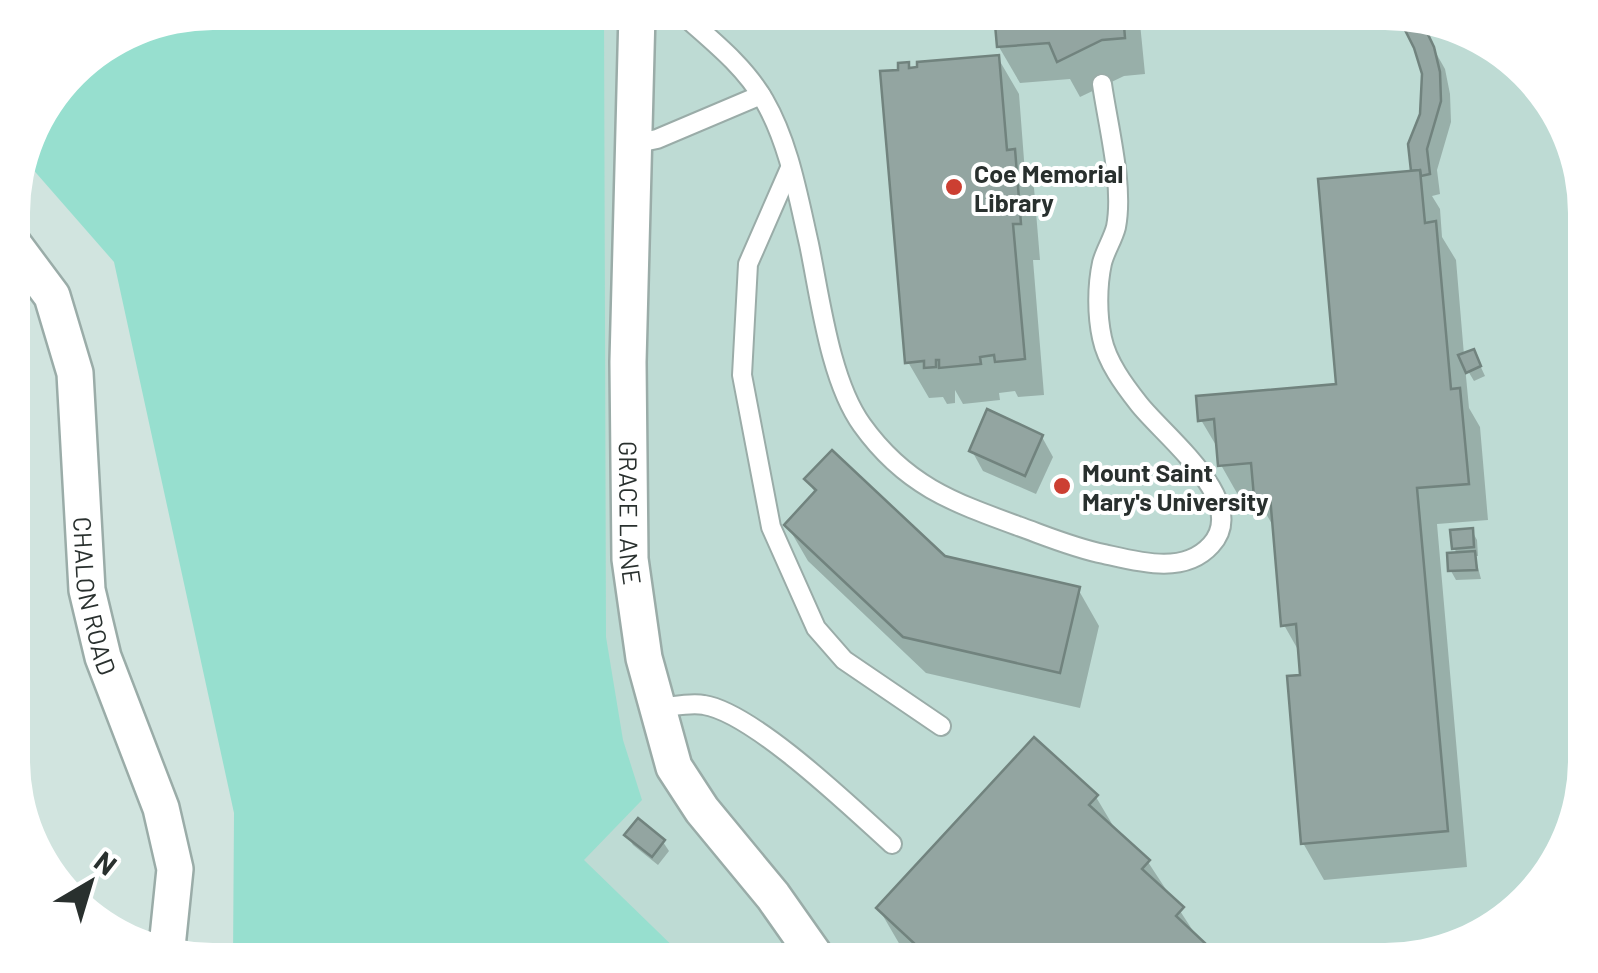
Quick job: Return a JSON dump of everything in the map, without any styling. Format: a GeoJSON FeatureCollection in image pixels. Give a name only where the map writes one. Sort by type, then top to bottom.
{"type":"FeatureCollection","features":[{"type":"Feature","properties":{"kind":"street","name":"GRACE LANE"},"geometry":{"type":"LineString","coordinates":[[636,30],[628,362],[630,559],[644,658],[674,766],[702,810],[806,943]]}},
{"type":"Feature","properties":{"kind":"street","name":"CHALON ROAD"},"geometry":{"type":"LineString","coordinates":[[30,266],[52,296],[74,373],[87,590],[103,657],[165,824],[175,869],[167,937]]}},
{"type":"Feature","properties":{"kind":"lane"},"geometry":{"type":"LineString","coordinates":[[701,30],[732,58],[761,95],[777,124],[836,368],[860,424],[900,468],[944,499],[1082,549],[1144,564],[1182,563],[1203,554],[1217,539],[1222,520],[1219,500],[1202,473],[1140,406],[1118,376],[1103,340],[1098,301],[1102,263],[1116,228],[1117,195],[1102,84]]}},
{"type":"Feature","properties":{"kind":"lane"},"geometry":{"type":"LineString","coordinates":[[633,144],[657,139],[761,95]]}},
{"type":"Feature","properties":{"kind":"lane"},"geometry":{"type":"LineString","coordinates":[[790,168],[748,264],[742,375],[771,527],[816,628],[844,660],[941,726]]}},
{"type":"Feature","properties":{"kind":"lane"},"geometry":{"type":"LineString","coordinates":[[658,708],[705,705],[744,723],[808,768],[892,844]]}},
{"type":"Feature","properties":{"kind":"shaded area","name":"Mount Saint Mary's University"},"geometry":{"type":"Polygon","coordinates":[[[533,30],[1385,30],[1433,36],[1466,49],[1506,75],[1530,101],[1554,143],[1568,201],[1568,772],[1549,841],[1523,881],[1506,898],[1455,929],[1397,943],[600,943],[543,857],[533,30]]]}},
{"type":"Feature","properties":{"kind":"green space"},"geometry":{"type":"Polygon","coordinates":[[[213,30],[604,30],[606,637],[623,740],[642,800],[584,860],[669,943],[233,943],[234,813],[114,262],[35,172],[54,121],[68,101],[92,75],[121,54],[165,36],[213,30]]]}},
{"type":"Feature","properties":{"kind":"building"},"geometry":{"type":"Polygon","coordinates":[[[996,30],[1124,30],[1125,38],[1102,40],[1057,62],[1049,43],[997,47],[996,30]]]}},
{"type":"Feature","properties":{"kind":"building"},"geometry":{"type":"Polygon","coordinates":[[[1406,32],[1428,35],[1440,72],[1441,101],[1427,149],[1430,174],[1421,176],[1420,170],[1411,171],[1408,144],[1420,114],[1422,74],[1406,32]]]}},
{"type":"Feature","properties":{"kind":"building","name":"Coe Memorial Library"},"geometry":{"type":"Polygon","coordinates":[[[999,55],[1007,150],[1015,149],[1021,224],[1013,224],[1025,359],[995,362],[994,355],[980,357],[981,364],[939,368],[939,360],[936,367],[924,368],[924,361],[905,363],[880,71],[898,70],[898,63],[909,62],[909,68],[917,67],[917,62],[999,55]]]}},
{"type":"Feature","properties":{"kind":"building"},"geometry":{"type":"Polygon","coordinates":[[[1420,170],[1425,223],[1436,221],[1451,389],[1460,388],[1469,484],[1417,488],[1448,831],[1301,844],[1287,676],[1300,675],[1296,624],[1281,626],[1270,496],[1254,497],[1251,463],[1218,466],[1214,419],[1198,421],[1196,396],[1336,384],[1318,179],[1420,170]]]}},
{"type":"Feature","properties":{"kind":"building"},"geometry":{"type":"Polygon","coordinates":[[[1474,349],[1481,366],[1466,373],[1458,355],[1474,349]]]}},
{"type":"Feature","properties":{"kind":"building"},"geometry":{"type":"Polygon","coordinates":[[[987,409],[1043,435],[1025,476],[969,451],[987,409]]]}},
{"type":"Feature","properties":{"kind":"building"},"geometry":{"type":"Polygon","coordinates":[[[832,450],[945,556],[1080,587],[1060,673],[903,637],[784,525],[816,490],[804,479],[832,450]]]}},
{"type":"Feature","properties":{"kind":"building"},"geometry":{"type":"Polygon","coordinates":[[[1473,528],[1474,547],[1452,549],[1450,530],[1473,528]]]}},
{"type":"Feature","properties":{"kind":"building"},"geometry":{"type":"Polygon","coordinates":[[[1475,551],[1477,570],[1448,571],[1447,553],[1475,551]]]}},
{"type":"Feature","properties":{"kind":"building"},"geometry":{"type":"Polygon","coordinates":[[[1034,737],[1098,795],[1089,805],[1150,860],[1142,869],[1184,907],[1176,916],[1205,943],[914,943],[876,908],[1034,737]]]}},
{"type":"Feature","properties":{"kind":"building"},"geometry":{"type":"Polygon","coordinates":[[[638,818],[665,840],[652,857],[624,835],[638,818]]]}},
{"type":"Feature","properties":{"kind":"place","name":"Coe Memorial Library"},"geometry":{"type":"Point","coordinates":[954,187]}},
{"type":"Feature","properties":{"kind":"place","name":"Mount Saint Mary's University"},"geometry":{"type":"Point","coordinates":[1062,486]}}]}
